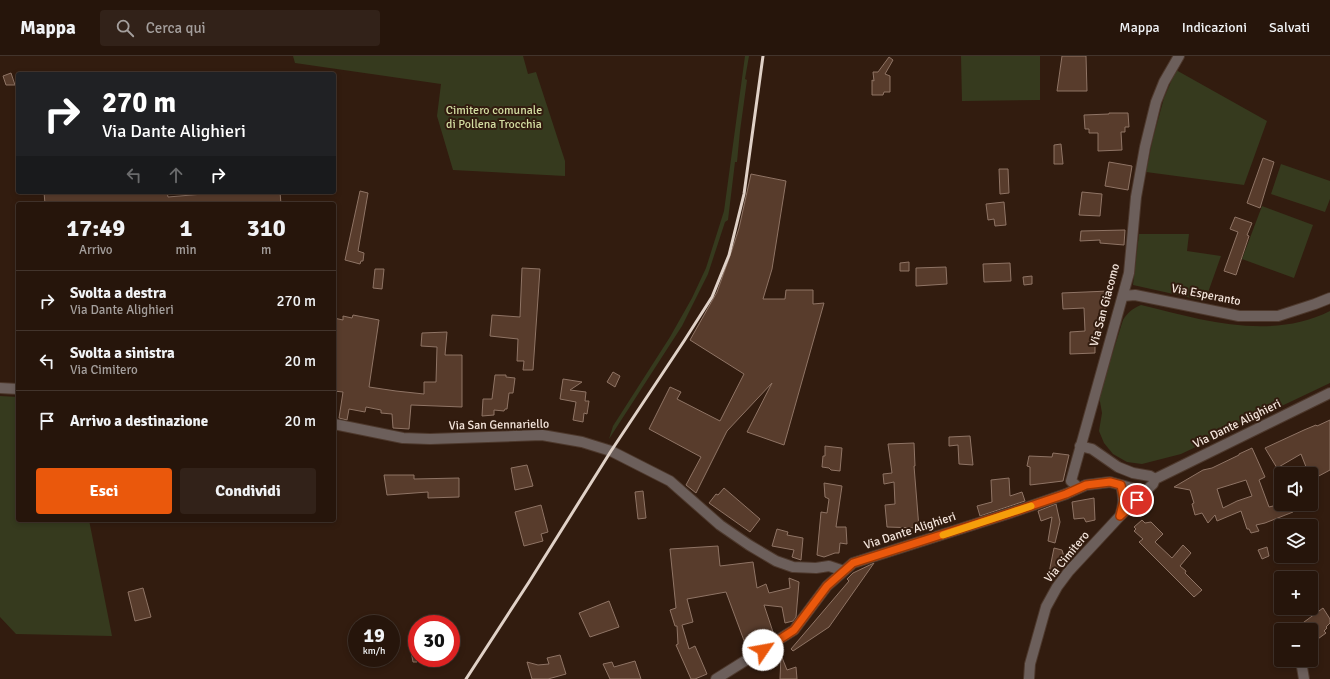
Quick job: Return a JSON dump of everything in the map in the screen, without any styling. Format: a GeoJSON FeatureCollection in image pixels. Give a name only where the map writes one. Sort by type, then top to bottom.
{"type":"FeatureCollection","features":[{"type":"Feature","properties":{"kind":"street","name":"Via San Giacomo"},"geometry":{"type":"LineString","coordinates":[[1075,485],[1080,446],[1129,273],[1136,197],[1145,147],[1156,102],[1164,82],[1179,56]]}},
{"type":"Feature","properties":{"kind":"street","name":"Via Esperanto"},"geometry":{"type":"LineString","coordinates":[[1123,296],[1135,295],[1239,316],[1278,316],[1330,298]]}},
{"type":"Feature","properties":{"kind":"street"},"geometry":{"type":"LineString","coordinates":[[0,388],[16,388]]}},
{"type":"Feature","properties":{"kind":"street","name":"Via Dante Alighieri"},"geometry":{"type":"LineString","coordinates":[[716,679],[794,630],[827,586],[853,563],[1056,497],[1075,485],[1104,482],[1115,483],[1146,491],[1153,484],[1155,479],[1330,393]]}},
{"type":"Feature","properties":{"kind":"street","name":"Via San Gennariello"},"geometry":{"type":"LineString","coordinates":[[336,424],[403,438],[430,439],[542,435],[582,442],[611,451],[670,481],[720,525],[776,561],[792,567],[816,568],[829,566],[844,571]]}},
{"type":"Feature","properties":{"kind":"street"},"geometry":{"type":"LineString","coordinates":[[1080,446],[1092,449],[1118,467],[1133,473],[1150,476],[1155,479]]}},
{"type":"Feature","properties":{"kind":"street"},"geometry":{"type":"LineString","coordinates":[[1120,516],[1124,500],[1121,485]]}},
{"type":"Feature","properties":{"kind":"street","name":"Via Cimitero"},"geometry":{"type":"LineString","coordinates":[[1029,679],[1030,664],[1046,607],[1057,587],[1069,571],[1120,516],[1146,491]]}},
{"type":"Feature","properties":{"kind":"street"},"geometry":{"type":"LineString","coordinates":[[1302,667],[1304,679]]}},
{"type":"Feature","properties":{"kind":"green space","name":"Cimitero comunale di Pollena Trocchia"},"geometry":{"type":"Polygon","coordinates":[[[293,56],[523,56],[528,74],[536,72],[565,161],[565,176],[453,170],[437,116],[441,84],[295,63],[293,56]]]}},
{"type":"Feature","properties":{"kind":"green space"},"geometry":{"type":"Polygon","coordinates":[[[745,56],[749,56],[745,79],[747,80],[728,220],[725,222],[708,274],[682,326],[609,439],[613,426],[670,337],[692,298],[706,268],[724,211],[745,56]]]}},
{"type":"Feature","properties":{"kind":"green space"},"geometry":{"type":"Polygon","coordinates":[[[961,56],[1040,56],[1040,100],[962,101],[961,56]]]}},
{"type":"Feature","properties":{"kind":"green space"},"geometry":{"type":"Polygon","coordinates":[[[1176,70],[1267,121],[1244,185],[1146,172],[1153,138],[1164,98],[1176,70]]]}},
{"type":"Feature","properties":{"kind":"green space"},"geometry":{"type":"Polygon","coordinates":[[[1281,164],[1330,181],[1330,199],[1325,212],[1271,194],[1281,164]]]}},
{"type":"Feature","properties":{"kind":"green space"},"geometry":{"type":"Polygon","coordinates":[[[1262,206],[1313,225],[1294,278],[1242,259],[1262,206]]]}},
{"type":"Feature","properties":{"kind":"green space"},"geometry":{"type":"Polygon","coordinates":[[[1139,234],[1189,234],[1187,251],[1221,256],[1205,301],[1133,285],[1139,234]]]}},
{"type":"Feature","properties":{"kind":"green space"},"geometry":{"type":"Polygon","coordinates":[[[1141,305],[1212,321],[1236,325],[1260,326],[1284,325],[1307,320],[1330,311],[1330,383],[1181,454],[1142,464],[1127,462],[1113,454],[1104,443],[1099,431],[1102,413],[1099,396],[1123,320],[1130,311],[1141,305]]]}},
{"type":"Feature","properties":{"kind":"green space"},"geometry":{"type":"Polygon","coordinates":[[[0,396],[16,397],[16,522],[89,522],[112,636],[16,634],[0,617],[0,396]]]}},
{"type":"Feature","properties":{"kind":"building"},"geometry":{"type":"Polygon","coordinates":[[[1062,56],[1086,56],[1087,91],[1057,91],[1062,56]]]}},
{"type":"Feature","properties":{"kind":"building"},"geometry":{"type":"Polygon","coordinates":[[[889,57],[893,60],[885,74],[890,76],[890,92],[884,92],[883,95],[872,95],[872,80],[874,81],[873,72],[878,72],[889,57]]]}},
{"type":"Feature","properties":{"kind":"building"},"geometry":{"type":"Polygon","coordinates":[[[11,73],[15,85],[6,85],[3,76],[11,73]]]}},
{"type":"Feature","properties":{"kind":"building"},"geometry":{"type":"Polygon","coordinates":[[[1128,113],[1129,127],[1125,127],[1125,132],[1121,132],[1122,150],[1098,151],[1098,133],[1089,133],[1089,129],[1085,129],[1084,115],[1128,113]]]}},
{"type":"Feature","properties":{"kind":"building"},"geometry":{"type":"Polygon","coordinates":[[[1061,144],[1063,164],[1054,164],[1054,145],[1061,144]]]}},
{"type":"Feature","properties":{"kind":"building"},"geometry":{"type":"Polygon","coordinates":[[[1263,158],[1274,162],[1260,208],[1247,203],[1263,158]]]}},
{"type":"Feature","properties":{"kind":"building"},"geometry":{"type":"Polygon","coordinates":[[[1109,162],[1132,166],[1128,190],[1105,186],[1109,162]]]}},
{"type":"Feature","properties":{"kind":"building"},"geometry":{"type":"Polygon","coordinates":[[[999,169],[1008,169],[1009,193],[1000,194],[999,169]]]}},
{"type":"Feature","properties":{"kind":"building"},"geometry":{"type":"Polygon","coordinates":[[[751,174],[786,181],[772,269],[763,299],[785,299],[786,290],[813,290],[813,304],[824,303],[784,445],[747,432],[772,383],[727,431],[696,493],[686,485],[701,457],[649,429],[670,387],[681,392],[677,399],[720,421],[744,374],[690,340],[717,292],[739,228],[751,174]]]}},
{"type":"Feature","properties":{"kind":"building"},"geometry":{"type":"Polygon","coordinates":[[[360,191],[368,193],[358,251],[364,253],[363,261],[361,261],[360,264],[345,260],[360,191]]]}},
{"type":"Feature","properties":{"kind":"building"},"geometry":{"type":"Polygon","coordinates":[[[1082,192],[1102,194],[1100,216],[1079,215],[1082,192]]]}},
{"type":"Feature","properties":{"kind":"building"},"geometry":{"type":"Polygon","coordinates":[[[44,194],[167,194],[168,197],[203,194],[280,194],[281,202],[45,202],[44,194]]]}},
{"type":"Feature","properties":{"kind":"building"},"geometry":{"type":"Polygon","coordinates":[[[1004,202],[1006,225],[995,226],[994,219],[988,220],[986,204],[1004,202]]]}},
{"type":"Feature","properties":{"kind":"building"},"geometry":{"type":"Polygon","coordinates":[[[1235,217],[1252,223],[1247,235],[1249,236],[1236,275],[1224,271],[1238,232],[1230,229],[1235,217]]]}},
{"type":"Feature","properties":{"kind":"building"},"geometry":{"type":"Polygon","coordinates":[[[1125,230],[1124,245],[1100,243],[1100,240],[1080,241],[1081,231],[1125,230]]]}},
{"type":"Feature","properties":{"kind":"building"},"geometry":{"type":"Polygon","coordinates":[[[909,262],[909,271],[900,271],[900,263],[909,262]]]}},
{"type":"Feature","properties":{"kind":"building"},"geometry":{"type":"Polygon","coordinates":[[[1010,263],[1011,281],[984,282],[983,264],[1010,263]]]}},
{"type":"Feature","properties":{"kind":"building"},"geometry":{"type":"Polygon","coordinates":[[[946,267],[947,284],[916,286],[916,268],[946,267]]]}},
{"type":"Feature","properties":{"kind":"building"},"geometry":{"type":"Polygon","coordinates":[[[522,268],[540,269],[533,370],[523,370],[524,361],[517,361],[518,339],[490,336],[492,315],[520,317],[522,268]]]}},
{"type":"Feature","properties":{"kind":"building"},"geometry":{"type":"Polygon","coordinates":[[[375,269],[384,269],[382,289],[373,288],[375,269]]]}},
{"type":"Feature","properties":{"kind":"building"},"geometry":{"type":"Polygon","coordinates":[[[1032,276],[1032,284],[1024,285],[1023,277],[1032,276]]]}},
{"type":"Feature","properties":{"kind":"building"},"geometry":{"type":"Polygon","coordinates":[[[1109,291],[1102,322],[1099,322],[1099,334],[1095,339],[1095,353],[1070,354],[1070,332],[1085,331],[1084,308],[1063,309],[1062,293],[1109,291]]]}},
{"type":"Feature","properties":{"kind":"building"},"geometry":{"type":"Polygon","coordinates":[[[353,315],[379,320],[369,387],[396,391],[424,394],[424,382],[436,382],[437,347],[421,346],[422,333],[447,332],[445,355],[462,355],[462,407],[411,405],[409,429],[393,428],[392,414],[381,413],[381,410],[366,407],[365,412],[349,409],[347,420],[339,418],[343,392],[336,391],[336,318],[343,320],[343,316],[352,318],[353,315]]]}},
{"type":"Feature","properties":{"kind":"building"},"geometry":{"type":"Polygon","coordinates":[[[613,372],[620,376],[615,387],[607,382],[613,372]]]}},
{"type":"Feature","properties":{"kind":"building"},"geometry":{"type":"Polygon","coordinates":[[[495,375],[506,375],[506,377],[515,378],[513,393],[509,393],[507,409],[504,411],[494,410],[494,415],[482,416],[483,399],[492,399],[495,375]]]}},
{"type":"Feature","properties":{"kind":"building"},"geometry":{"type":"Polygon","coordinates":[[[563,379],[582,382],[570,390],[586,392],[585,401],[589,401],[587,414],[584,413],[583,422],[573,420],[576,402],[560,399],[563,379]]]}},
{"type":"Feature","properties":{"kind":"building"},"geometry":{"type":"Polygon","coordinates":[[[1330,420],[1330,470],[1318,476],[1318,467],[1306,467],[1301,454],[1276,467],[1265,448],[1304,430],[1316,425],[1317,426],[1330,420]]]}},
{"type":"Feature","properties":{"kind":"building"},"geometry":{"type":"Polygon","coordinates":[[[970,436],[973,465],[959,464],[958,445],[949,446],[949,437],[970,436]]]}},
{"type":"Feature","properties":{"kind":"building"},"geometry":{"type":"Polygon","coordinates":[[[914,443],[914,466],[919,528],[887,527],[885,505],[895,504],[894,482],[884,484],[883,474],[892,473],[888,444],[914,443]]]}},
{"type":"Feature","properties":{"kind":"building"},"geometry":{"type":"Polygon","coordinates":[[[825,446],[842,448],[840,471],[822,467],[823,456],[825,456],[825,446]]]}},
{"type":"Feature","properties":{"kind":"building"},"geometry":{"type":"Polygon","coordinates":[[[1252,448],[1265,477],[1259,480],[1269,507],[1274,506],[1274,511],[1293,512],[1256,525],[1259,531],[1251,533],[1249,529],[1247,529],[1241,511],[1217,521],[1215,515],[1208,523],[1202,513],[1195,515],[1192,504],[1194,503],[1190,490],[1174,487],[1203,470],[1212,468],[1252,448]],[[1246,480],[1217,489],[1223,508],[1252,496],[1246,480]]]}},
{"type":"Feature","properties":{"kind":"building"},"geometry":{"type":"Polygon","coordinates":[[[1053,453],[1069,455],[1063,481],[1030,485],[1030,467],[1027,466],[1029,456],[1052,457],[1053,453]]]}},
{"type":"Feature","properties":{"kind":"building"},"geometry":{"type":"Polygon","coordinates":[[[527,465],[533,486],[515,490],[511,468],[527,465]]]}},
{"type":"Feature","properties":{"kind":"building"},"geometry":{"type":"Polygon","coordinates":[[[384,475],[414,475],[414,479],[459,478],[459,497],[428,498],[428,492],[387,495],[384,475]]]}},
{"type":"Feature","properties":{"kind":"building"},"geometry":{"type":"Polygon","coordinates":[[[1009,478],[1010,496],[1022,492],[1025,501],[980,516],[977,506],[992,502],[991,480],[1009,478]]]}},
{"type":"Feature","properties":{"kind":"building"},"geometry":{"type":"Polygon","coordinates":[[[824,483],[842,486],[836,527],[846,527],[847,544],[840,543],[839,553],[824,557],[817,555],[821,512],[827,513],[829,499],[825,497],[824,483]]]}},
{"type":"Feature","properties":{"kind":"building"},"geometry":{"type":"Polygon","coordinates":[[[724,488],[760,519],[750,532],[709,503],[716,494],[718,495],[724,488]]]}},
{"type":"Feature","properties":{"kind":"building"},"geometry":{"type":"Polygon","coordinates":[[[643,491],[646,518],[638,519],[635,492],[643,491]]]}},
{"type":"Feature","properties":{"kind":"building"},"geometry":{"type":"Polygon","coordinates":[[[1094,498],[1095,520],[1086,522],[1084,518],[1074,519],[1072,502],[1094,498]]]}},
{"type":"Feature","properties":{"kind":"building"},"geometry":{"type":"Polygon","coordinates":[[[1056,504],[1060,522],[1055,543],[1048,541],[1052,517],[1041,521],[1038,511],[1056,504]]]}},
{"type":"Feature","properties":{"kind":"building"},"geometry":{"type":"Polygon","coordinates":[[[541,505],[548,532],[541,534],[543,541],[524,546],[515,512],[541,505]]]}},
{"type":"Feature","properties":{"kind":"building"},"geometry":{"type":"Polygon","coordinates":[[[1142,520],[1145,523],[1151,522],[1163,534],[1155,542],[1172,558],[1183,545],[1191,553],[1180,566],[1202,590],[1194,597],[1139,542],[1143,539],[1134,531],[1136,529],[1134,527],[1142,520]]]}},
{"type":"Feature","properties":{"kind":"building"},"geometry":{"type":"Polygon","coordinates":[[[777,529],[788,532],[787,535],[803,538],[801,560],[792,557],[794,550],[772,546],[777,529]]]}},
{"type":"Feature","properties":{"kind":"building"},"geometry":{"type":"Polygon","coordinates":[[[718,546],[720,566],[753,562],[757,588],[766,584],[769,593],[790,588],[789,578],[799,582],[796,617],[793,621],[785,623],[782,607],[764,605],[774,635],[746,646],[726,592],[687,599],[693,622],[682,625],[689,649],[695,646],[707,674],[691,679],[676,645],[678,644],[677,626],[675,626],[670,610],[676,608],[670,549],[718,546]]]}},
{"type":"Feature","properties":{"kind":"building"},"geometry":{"type":"Polygon","coordinates":[[[1267,547],[1269,556],[1262,559],[1258,550],[1267,547]]]}},
{"type":"Feature","properties":{"kind":"building"},"geometry":{"type":"Polygon","coordinates":[[[1054,548],[1062,550],[1065,560],[1048,578],[1054,548]]]}},
{"type":"Feature","properties":{"kind":"building"},"geometry":{"type":"Polygon","coordinates":[[[874,563],[829,627],[793,651],[791,649],[849,581],[847,579],[853,573],[874,563]]]}},
{"type":"Feature","properties":{"kind":"building"},"geometry":{"type":"Polygon","coordinates":[[[143,588],[151,617],[135,621],[128,592],[143,588]]]}},
{"type":"Feature","properties":{"kind":"building"},"geometry":{"type":"Polygon","coordinates":[[[609,601],[619,627],[590,637],[579,613],[609,601]]]}},
{"type":"Feature","properties":{"kind":"building"},"geometry":{"type":"Polygon","coordinates":[[[1323,608],[1330,619],[1330,623],[1324,631],[1326,633],[1318,639],[1318,623],[1303,623],[1314,615],[1318,615],[1318,612],[1323,608]]]}},
{"type":"Feature","properties":{"kind":"building"},"geometry":{"type":"Polygon","coordinates":[[[560,655],[566,674],[548,679],[532,679],[527,662],[538,665],[549,664],[547,658],[560,655]]]}},
{"type":"Feature","properties":{"kind":"building"},"geometry":{"type":"Polygon","coordinates":[[[781,655],[787,670],[796,667],[797,679],[780,679],[781,655]]]}},
{"type":"Feature","properties":{"kind":"building"},"geometry":{"type":"Polygon","coordinates":[[[635,661],[641,679],[610,679],[603,664],[612,662],[614,667],[635,661]]]}},
{"type":"Feature","properties":{"kind":"railway"},"geometry":{"type":"LineString","coordinates":[[466,679],[611,451],[712,297],[729,255],[744,194],[763,56]]}},
{"type":"Feature","properties":{"kind":"slow traffic"},"geometry":{"type":"LineString","coordinates":[[943,535],[1031,506]]}},
{"type":"Feature","properties":{"kind":"route"},"geometry":{"type":"LineString","coordinates":[[763,650],[794,630],[827,586],[853,563],[1010,513],[1066,494],[1086,485],[1104,482],[1121,485],[1124,505],[1120,516],[1137,500]]}}]}
